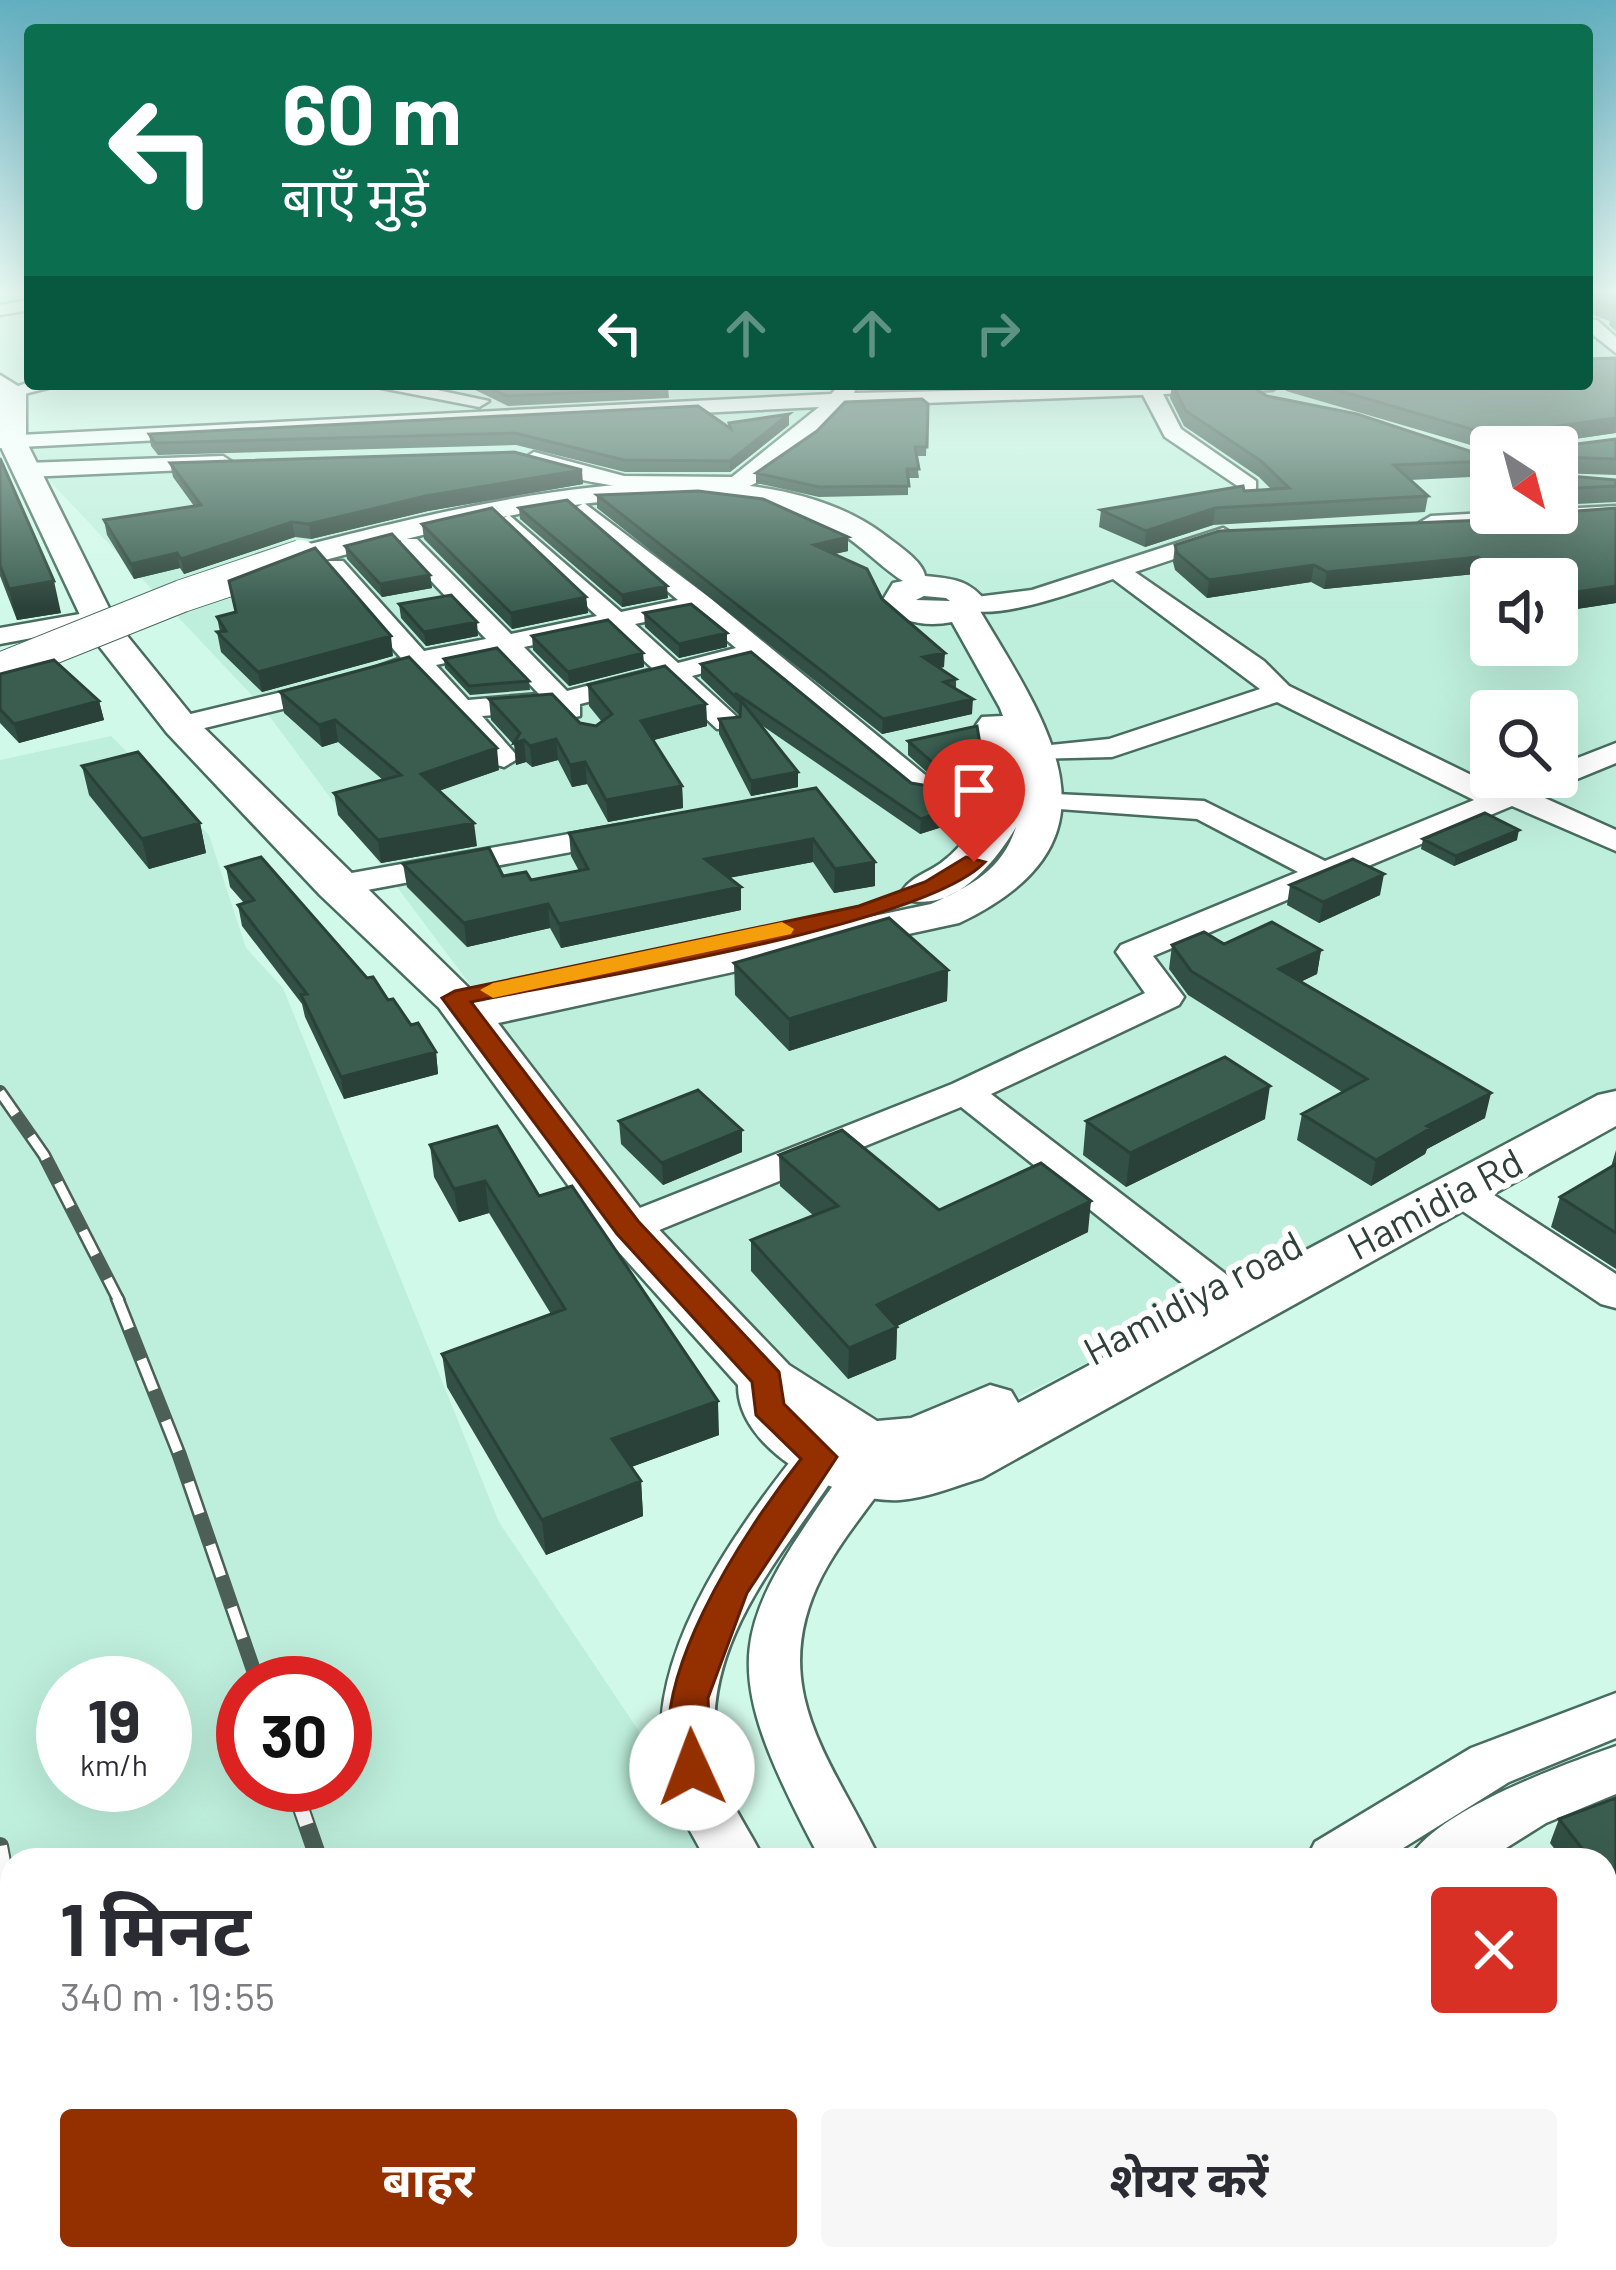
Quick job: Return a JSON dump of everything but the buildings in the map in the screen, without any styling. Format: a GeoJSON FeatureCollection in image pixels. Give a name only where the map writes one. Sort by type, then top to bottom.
{"type":"FeatureCollection","features":[{"type":"Feature","properties":{"kind":"main road"},"geometry":{"type":"LineString","coordinates":[[9,419],[97,619],[179,724],[460,1007],[627,1228],[768,1380],[768,1407],[854,1452]]}},
{"type":"Feature","properties":{"kind":"main road"},"geometry":{"type":"LineString","coordinates":[[0,669],[182,596],[444,521],[631,495],[726,495],[803,508],[863,533],[936,596],[1041,753],[1045,800],[1037,840],[1006,881],[460,1007]]}},
{"type":"Feature","properties":{"kind":"main road"},"geometry":{"type":"LineString","coordinates":[[936,596],[982,726],[1009,754],[1009,797],[993,840],[939,900]]}},
{"type":"Feature","properties":{"kind":"main road","name":"Hamidiya road"},"geometry":{"type":"LineString","coordinates":[[854,1452],[938,1433],[1216,1288],[1442,1181],[1616,1070]]}},
{"type":"Feature","properties":{"kind":"main road","name":"Hamidia Rd"},"geometry":{"type":"LineString","coordinates":[[854,1452],[921,1476],[960,1462],[1442,1181],[1616,1106]]}},
{"type":"Feature","properties":{"kind":"street"},"geometry":{"type":"LineString","coordinates":[[9,419],[37,397]]}},
{"type":"Feature","properties":{"kind":"street"},"geometry":{"type":"LineString","coordinates":[[454,397],[493,403],[506,413]]}},
{"type":"Feature","properties":{"kind":"street"},"geometry":{"type":"LineString","coordinates":[[540,411],[550,397]]}},
{"type":"Feature","properties":{"kind":"street"},"geometry":{"type":"LineString","coordinates":[[9,419],[196,422],[506,413],[754,397]]}},
{"type":"Feature","properties":{"kind":"street"},"geometry":{"type":"LineString","coordinates":[[516,455],[624,483],[737,484],[808,432],[839,397]]}},
{"type":"Feature","properties":{"kind":"street"},"geometry":{"type":"LineString","coordinates":[[1154,397],[1172,433],[1248,486]]}},
{"type":"Feature","properties":{"kind":"street"},"geometry":{"type":"LineString","coordinates":[[1232,410],[1280,398]]}},
{"type":"Feature","properties":{"kind":"street"},"geometry":{"type":"LineString","coordinates":[[9,419],[239,463]]}},
{"type":"Feature","properties":{"kind":"street"},"geometry":{"type":"LineString","coordinates":[[584,510],[759,651],[891,746],[924,789]]}},
{"type":"Feature","properties":{"kind":"street"},"geometry":{"type":"LineString","coordinates":[[1578,512],[1616,513]]}},
{"type":"Feature","properties":{"kind":"street"},"geometry":{"type":"LineString","coordinates":[[1402,525],[1470,519]]}},
{"type":"Feature","properties":{"kind":"street"},"geometry":{"type":"LineString","coordinates":[[1578,520],[1616,543]]}},
{"type":"Feature","properties":{"kind":"street"},"geometry":{"type":"LineString","coordinates":[[509,522],[727,723]]}},
{"type":"Feature","properties":{"kind":"street"},"geometry":{"type":"LineString","coordinates":[[936,596],[1010,603],[1213,536],[1260,533]]}},
{"type":"Feature","properties":{"kind":"street"},"geometry":{"type":"LineString","coordinates":[[409,544],[436,600],[505,643],[595,735]]}},
{"type":"Feature","properties":{"kind":"street"},"geometry":{"type":"LineString","coordinates":[[317,561],[371,611],[505,758]]}},
{"type":"Feature","properties":{"kind":"street"},"geometry":{"type":"LineString","coordinates":[[1117,571],[1254,667],[1279,692],[1470,781]]}},
{"type":"Feature","properties":{"kind":"street"},"geometry":{"type":"LineString","coordinates":[[371,611],[436,600]]}},
{"type":"Feature","properties":{"kind":"street"},"geometry":{"type":"LineString","coordinates":[[179,724],[366,680],[416,661],[701,603]]}},
{"type":"Feature","properties":{"kind":"street"},"geometry":{"type":"LineString","coordinates":[[0,635],[97,619]]}},
{"type":"Feature","properties":{"kind":"street"},"geometry":{"type":"LineString","coordinates":[[459,709],[561,700],[759,651]]}},
{"type":"Feature","properties":{"kind":"street"},"geometry":{"type":"LineString","coordinates":[[1041,753],[1112,748],[1279,692]]}},
{"type":"Feature","properties":{"kind":"street"},"geometry":{"type":"LineString","coordinates":[[1578,768],[1616,752]]}},
{"type":"Feature","properties":{"kind":"street"},"geometry":{"type":"LineString","coordinates":[[627,1228],[965,1092],[1166,997],[1133,952],[1506,798],[1616,842]]}},
{"type":"Feature","properties":{"kind":"street"},"geometry":{"type":"LineString","coordinates":[[1045,800],[1204,810],[1324,873]]}},
{"type":"Feature","properties":{"kind":"street"},"geometry":{"type":"LineString","coordinates":[[335,886],[651,828]]}},
{"type":"Feature","properties":{"kind":"street"},"geometry":{"type":"LineString","coordinates":[[965,1092],[1216,1288]]}},
{"type":"Feature","properties":{"kind":"street"},"geometry":{"type":"LineString","coordinates":[[1442,1181],[1616,1294]]}},
{"type":"Feature","properties":{"kind":"street"},"geometry":{"type":"LineString","coordinates":[[729,1848],[692,1768],[689,1698],[730,1591],[773,1519],[854,1452]]}},
{"type":"Feature","properties":{"kind":"street"},"geometry":{"type":"LineString","coordinates":[[845,1848],[789,1743],[773,1700],[770,1653],[778,1615],[854,1452]]}},
{"type":"Feature","properties":{"kind":"street"},"geometry":{"type":"LineString","coordinates":[[1355,1848],[1490,1765],[1616,1715]]}},
{"type":"Feature","properties":{"kind":"street"},"geometry":{"type":"LineString","coordinates":[[1458,1848],[1526,1806],[1616,1769]]}},
{"type":"Feature","properties":{"kind":"shaded area"},"geometry":{"type":"Polygon","coordinates":[[[928,397],[1616,397],[1616,1097],[844,1485],[261,705],[11,440],[928,397]]]}},
{"type":"Feature","properties":{"kind":"shaded area"},"geometry":{"type":"Polygon","coordinates":[[[111,736],[209,835],[246,948],[283,988],[499,1522],[717,1848],[0,1848],[0,760],[111,736]]]}},
{"type":"Feature","properties":{"kind":"railway"},"geometry":{"type":"LineString","coordinates":[[0,1092],[44,1155],[119,1301]]}},
{"type":"Feature","properties":{"kind":"railway"},"geometry":{"type":"LineString","coordinates":[[117,1298],[179,1454],[249,1656]]}},
{"type":"Feature","properties":{"kind":"railway"},"geometry":{"type":"LineString","coordinates":[[302,1812],[315,1848]]}},
{"type":"Feature","properties":{"kind":"slow traffic"},"geometry":{"type":"LineString","coordinates":[[493,990],[782,929]]}},
{"type":"Feature","properties":{"kind":"route"},"geometry":{"type":"LineString","coordinates":[[692,1768],[689,1698],[730,1591],[773,1519],[820,1457],[768,1407],[768,1380],[627,1228],[455,998],[865,911],[933,887],[974,862]]}}]}
